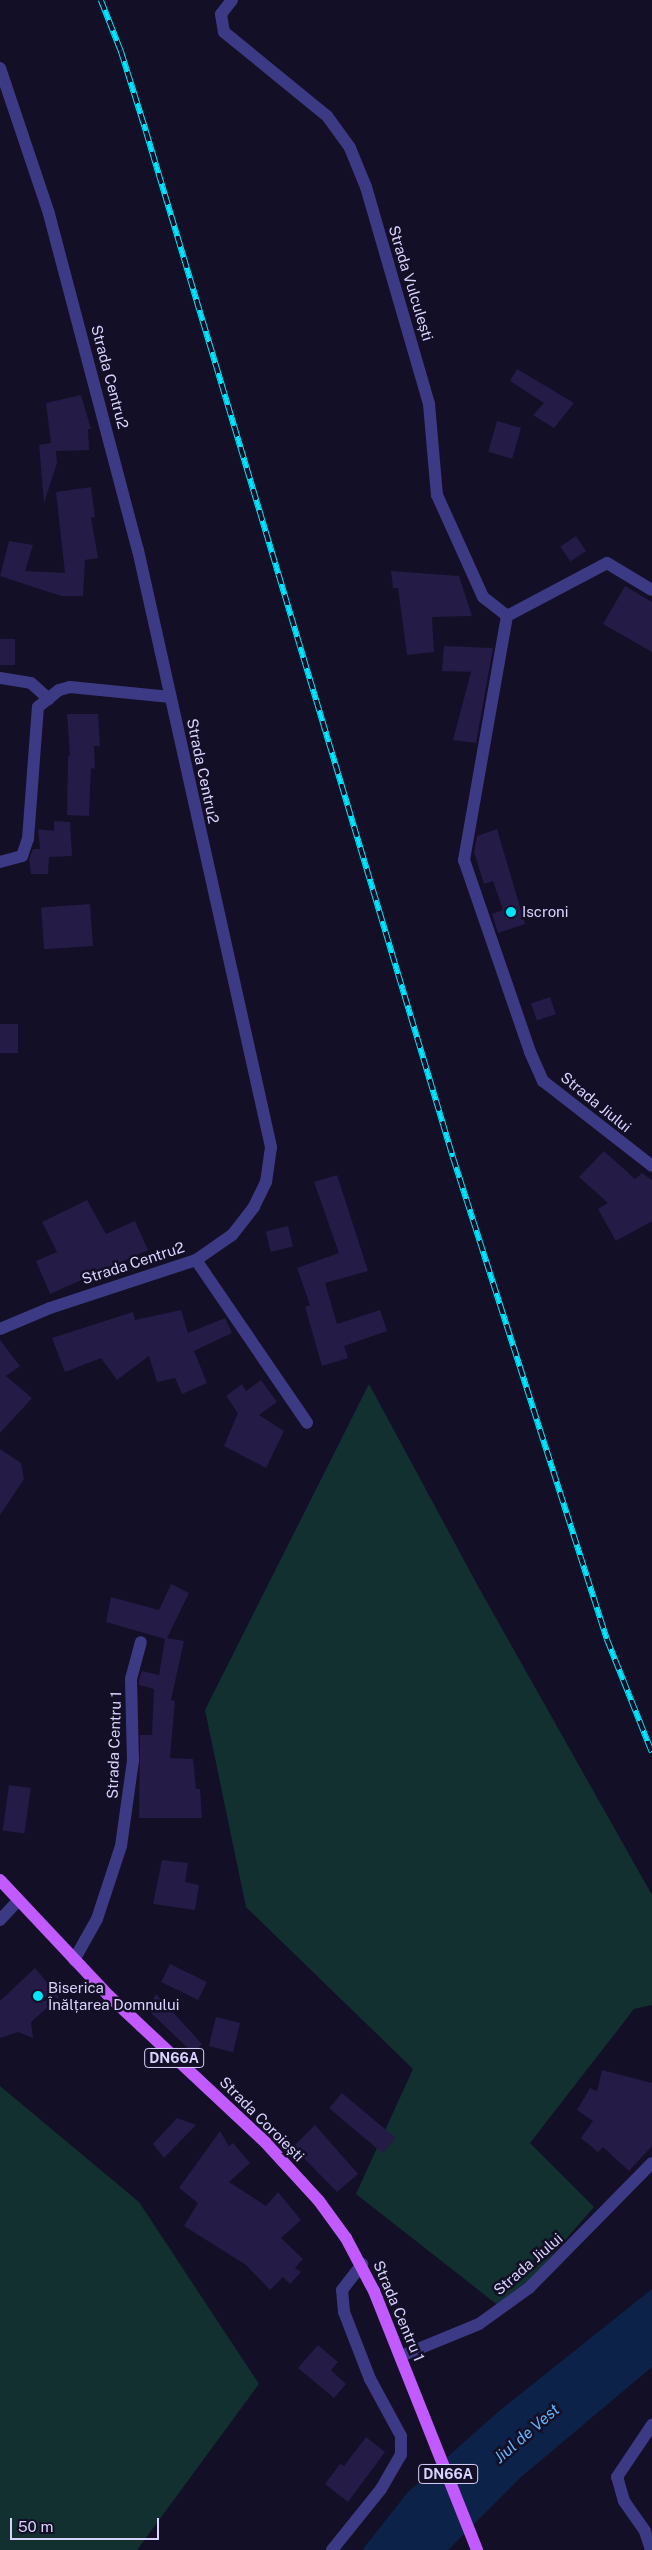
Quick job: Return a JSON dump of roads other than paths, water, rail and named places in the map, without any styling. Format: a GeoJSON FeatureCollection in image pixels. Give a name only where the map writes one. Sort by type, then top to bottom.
{"type":"FeatureCollection","features":[{"type":"Feature","properties":{"kind":"main road","name":"Strada Coroiești"},"geometry":{"type":"LineString","coordinates":[[0,1880],[138,2026],[265,2142],[319,2201],[346,2238]]}},
{"type":"Feature","properties":{"kind":"main road","name":"Strada Centru 1"},"geometry":{"type":"LineString","coordinates":[[346,2238],[362,2264],[401,2356],[477,2550]]}},
{"type":"Feature","properties":{"kind":"street","name":"Strada Vulculești"},"geometry":{"type":"LineString","coordinates":[[232,0],[221,14],[224,32],[327,116],[350,148],[366,187],[429,404],[437,495],[483,597],[506,616]]}},
{"type":"Feature","properties":{"kind":"street","name":"Strada Centru2"},"geometry":{"type":"LineString","coordinates":[[0,68],[54,233],[136,541],[271,1147],[266,1182],[254,1207],[232,1235],[196,1260],[50,1308],[0,1329]]}},
{"type":"Feature","properties":{"kind":"street"},"geometry":{"type":"LineString","coordinates":[[506,616],[607,564],[652,590]]}},
{"type":"Feature","properties":{"kind":"street","name":"Strada Jiului"},"geometry":{"type":"LineString","coordinates":[[506,616],[464,860],[530,1052],[543,1081],[652,1166]]}},
{"type":"Feature","properties":{"kind":"street"},"geometry":{"type":"LineString","coordinates":[[0,678],[31,683],[48,698]]}},
{"type":"Feature","properties":{"kind":"street"},"geometry":{"type":"LineString","coordinates":[[0,862],[22,856],[28,839],[38,708],[48,698],[59,690],[70,687],[171,697]]}},
{"type":"Feature","properties":{"kind":"street"},"geometry":{"type":"LineString","coordinates":[[196,1260],[307,1422]]}},
{"type":"Feature","properties":{"kind":"street","name":"Strada Centru 1"},"geometry":{"type":"LineString","coordinates":[[74,1960],[97,1919],[124,1828],[133,1761],[132,1679],[141,1642]]}},
{"type":"Feature","properties":{"kind":"street"},"geometry":{"type":"LineString","coordinates":[[0,1920],[18,1901]]}},
{"type":"Feature","properties":{"kind":"street","name":"Strada Jiului"},"geometry":{"type":"LineString","coordinates":[[401,2356],[478,2324],[529,2288],[652,2163]]}},
{"type":"Feature","properties":{"kind":"street"},"geometry":{"type":"LineString","coordinates":[[332,2550],[381,2489],[401,2455],[401,2436],[370,2379],[344,2312],[342,2290],[362,2264]]}},
{"type":"Feature","properties":{"kind":"street"},"geometry":{"type":"LineString","coordinates":[[652,2425],[617,2477],[624,2501],[644,2531],[652,2550]]}},
{"type":"Feature","properties":{"kind":"water","name":"Jiul de Vest"},"geometry":{"type":"Polygon","coordinates":[[[652,2289],[652,2367],[521,2477],[448,2550],[362,2550],[408,2492],[498,2412],[652,2289]]]}},
{"type":"Feature","properties":{"kind":"railway"},"geometry":{"type":"LineString","coordinates":[[101,0],[121,51],[146,131],[453,1157],[607,1639],[652,1752]]}},
{"type":"Feature","properties":{"kind":"place","name":"Iscroni"},"geometry":{"type":"Point","coordinates":[511,912]}},
{"type":"Feature","properties":{"kind":"place","name":"Biserica Înălțarea Domnului"},"geometry":{"type":"Point","coordinates":[38,1996]}}]}
